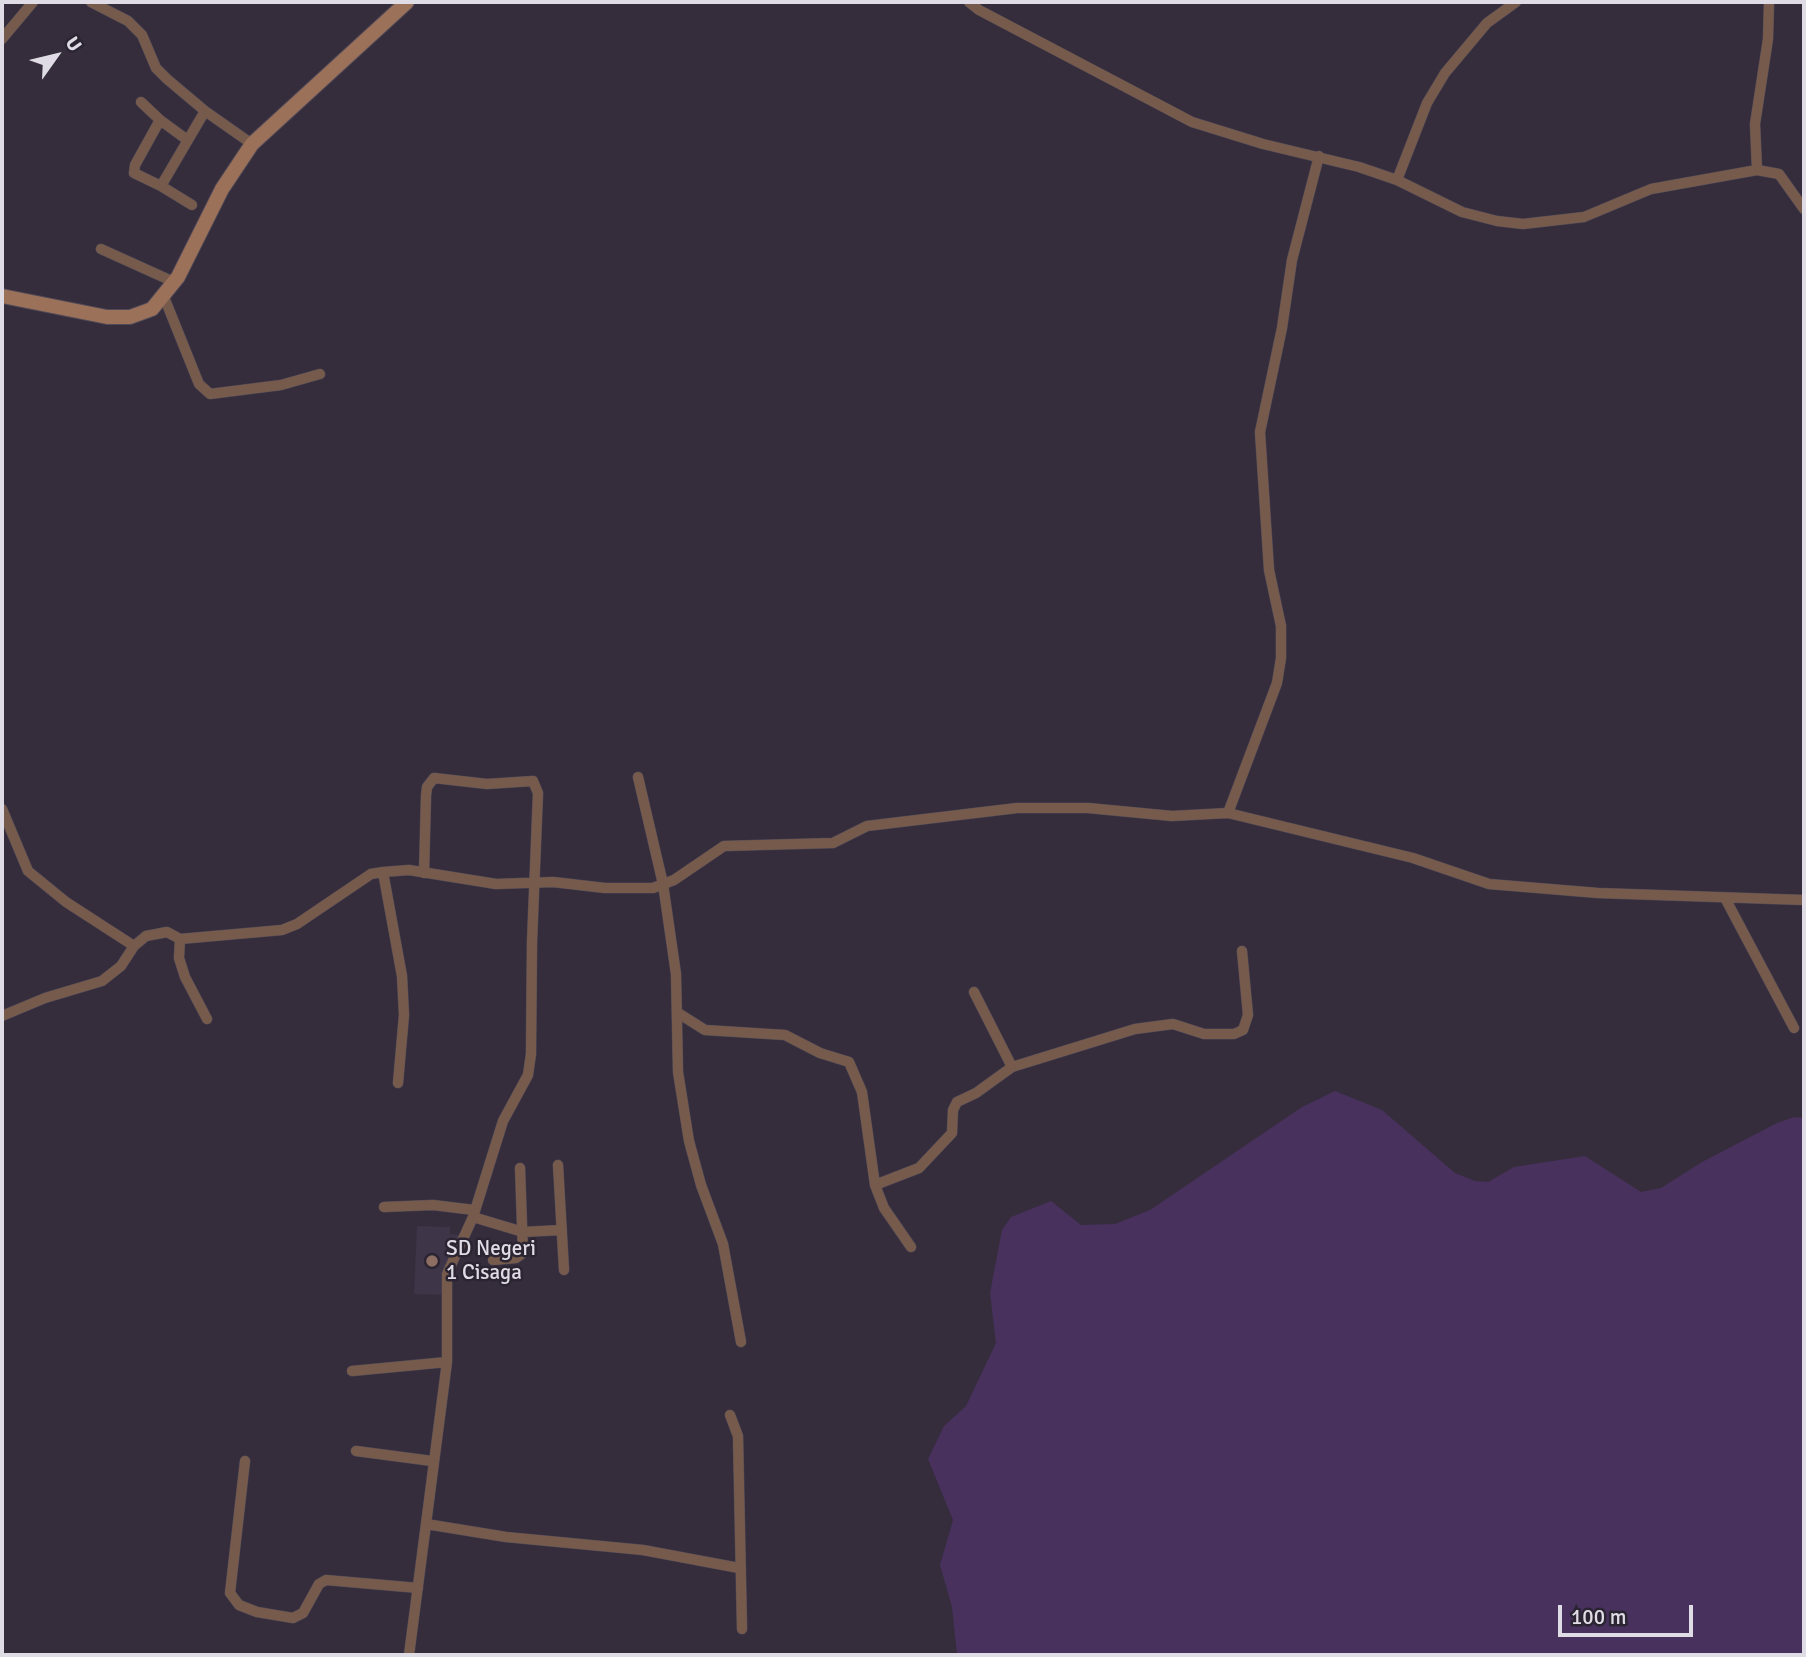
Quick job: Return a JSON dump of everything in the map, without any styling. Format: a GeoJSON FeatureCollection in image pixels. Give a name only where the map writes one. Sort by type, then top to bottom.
{"type":"FeatureCollection","features":[{"type":"Feature","properties":{"kind":"main road"},"geometry":{"type":"LineString","coordinates":[[2,296],[119,318],[141,315],[164,298],[197,244],[222,189],[252,144],[407,2]]}},
{"type":"Feature","properties":{"kind":"street"},"geometry":{"type":"LineString","coordinates":[[2,39],[33,2]]}},
{"type":"Feature","properties":{"kind":"street"},"geometry":{"type":"LineString","coordinates":[[91,2],[128,21],[142,35],[156,68],[205,111],[252,144]]}},
{"type":"Feature","properties":{"kind":"street"},"geometry":{"type":"LineString","coordinates":[[969,2],[979,10],[1192,121],[1263,144],[1319,156],[1397,180],[1462,212],[1523,224],[1584,217],[1651,189],[1757,170],[1779,174],[1804,209]]}},
{"type":"Feature","properties":{"kind":"street"},"geometry":{"type":"LineString","coordinates":[[1397,180],[1427,103],[1445,73],[1487,23],[1516,2]]}},
{"type":"Feature","properties":{"kind":"street"},"geometry":{"type":"LineString","coordinates":[[1757,170],[1755,124],[1768,39],[1769,2]]}},
{"type":"Feature","properties":{"kind":"street"},"geometry":{"type":"LineString","coordinates":[[141,102],[186,139]]}},
{"type":"Feature","properties":{"kind":"street"},"geometry":{"type":"LineString","coordinates":[[160,186],[205,111]]}},
{"type":"Feature","properties":{"kind":"street"},"geometry":{"type":"LineString","coordinates":[[160,120],[133,172],[192,205]]}},
{"type":"Feature","properties":{"kind":"street"},"geometry":{"type":"LineString","coordinates":[[1228,813],[1277,683],[1281,658],[1281,626],[1269,570],[1259,432],[1282,328],[1292,260],[1319,156]]}},
{"type":"Feature","properties":{"kind":"street"},"geometry":{"type":"LineString","coordinates":[[101,248],[174,282]]}},
{"type":"Feature","properties":{"kind":"street"},"geometry":{"type":"LineString","coordinates":[[164,298],[199,384],[210,394],[281,385],[320,374]]}},
{"type":"Feature","properties":{"kind":"street"},"geometry":{"type":"LineString","coordinates":[[638,777],[663,884],[676,974],[678,1072],[690,1141],[701,1185],[723,1244],[741,1342]]}},
{"type":"Feature","properties":{"kind":"street"},"geometry":{"type":"LineString","coordinates":[[409,1655],[432,1461],[442,1417],[447,1362],[447,1274],[474,1213],[503,1121],[528,1075],[531,1054],[538,793],[536,785],[529,779],[496,785],[434,778],[427,787],[426,796],[424,873]]}},
{"type":"Feature","properties":{"kind":"street"},"geometry":{"type":"LineString","coordinates":[[2,1016],[45,998],[102,981],[121,966],[134,946],[157,933],[167,932],[180,939],[289,928],[371,874],[409,870],[496,884],[534,882],[631,889],[663,884],[724,846],[833,843],[867,826],[1017,808],[1088,808],[1172,816],[1228,813],[1413,858],[1489,884],[1804,900]]}},
{"type":"Feature","properties":{"kind":"street"},"geometry":{"type":"LineString","coordinates":[[2,809],[28,871],[66,902],[134,946]]}},
{"type":"Feature","properties":{"kind":"street"},"geometry":{"type":"LineString","coordinates":[[383,872],[402,976],[404,1015],[398,1083]]}},
{"type":"Feature","properties":{"kind":"street"},"geometry":{"type":"LineString","coordinates":[[1725,898],[1794,1028]]}},
{"type":"Feature","properties":{"kind":"street"},"geometry":{"type":"LineString","coordinates":[[180,939],[179,958],[185,977],[207,1019]]}},
{"type":"Feature","properties":{"kind":"street"},"geometry":{"type":"LineString","coordinates":[[875,1185],[919,1168],[952,1133],[953,1110],[957,1102],[976,1093],[1012,1067],[1135,1029],[1173,1024],[1204,1034],[1234,1034],[1243,1030],[1248,1015],[1242,951]]}},
{"type":"Feature","properties":{"kind":"street"},"geometry":{"type":"LineString","coordinates":[[974,992],[1012,1067]]}},
{"type":"Feature","properties":{"kind":"street"},"geometry":{"type":"LineString","coordinates":[[678,1013],[705,1030],[785,1035],[820,1053],[849,1062],[862,1092],[875,1185],[884,1208],[911,1247]]}},
{"type":"Feature","properties":{"kind":"street"},"geometry":{"type":"LineString","coordinates":[[558,1166],[564,1270]]}},
{"type":"Feature","properties":{"kind":"street"},"geometry":{"type":"LineString","coordinates":[[493,1260],[522,1255],[520,1168]]}},
{"type":"Feature","properties":{"kind":"street"},"geometry":{"type":"LineString","coordinates":[[384,1207],[433,1205],[474,1213],[523,1232],[561,1230]]}},
{"type":"Feature","properties":{"kind":"street"},"geometry":{"type":"LineString","coordinates":[[352,1371],[447,1362]]}},
{"type":"Feature","properties":{"kind":"street"},"geometry":{"type":"LineString","coordinates":[[730,1415],[738,1436],[741,1629]]}},
{"type":"Feature","properties":{"kind":"street"},"geometry":{"type":"LineString","coordinates":[[356,1451],[432,1461]]}},
{"type":"Feature","properties":{"kind":"street"},"geometry":{"type":"LineString","coordinates":[[245,1461],[230,1593],[236,1602],[257,1612],[293,1618],[307,1609],[319,1584],[326,1580],[418,1588]]}},
{"type":"Feature","properties":{"kind":"street"},"geometry":{"type":"LineString","coordinates":[[426,1524],[506,1537],[643,1550],[739,1568]]}},
{"type":"Feature","properties":{"kind":"shaded area"},"geometry":{"type":"Polygon","coordinates":[[[1335,1091],[1382,1110],[1455,1173],[1475,1181],[1488,1182],[1514,1167],[1585,1156],[1641,1192],[1661,1188],[1702,1162],[1777,1123],[1794,1117],[1804,1118],[1804,1655],[957,1655],[952,1607],[940,1565],[953,1520],[928,1459],[944,1426],[966,1406],[996,1343],[990,1293],[1002,1230],[1011,1217],[1051,1201],[1081,1225],[1115,1224],[1150,1210],[1302,1107],[1335,1091]]]}},
{"type":"Feature","properties":{"kind":"shaded area","name":"SD Negeri 1 Cisaga"},"geometry":{"type":"Polygon","coordinates":[[[417,1226],[450,1227],[450,1234],[460,1235],[443,1295],[414,1294],[417,1226]]]}},
{"type":"Feature","properties":{"kind":"place","name":"SD Negeri 1 Cisaga"},"geometry":{"type":"Point","coordinates":[432,1261]}}]}
